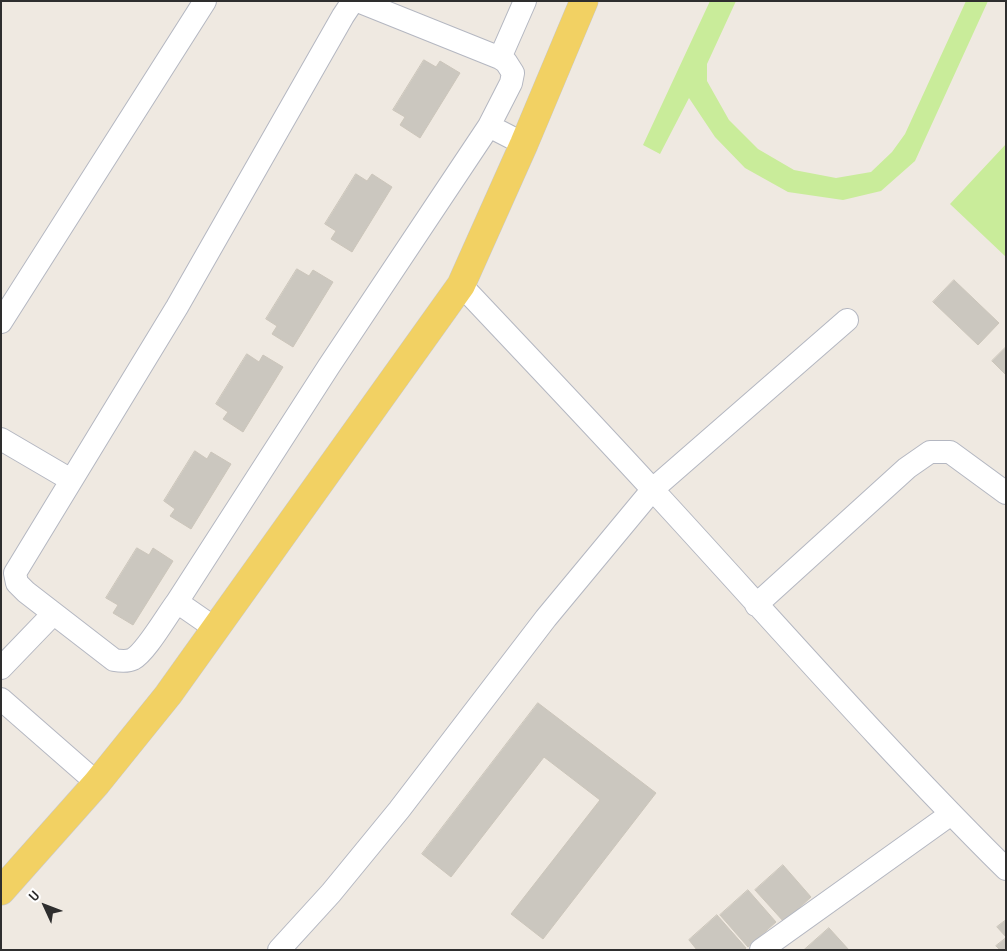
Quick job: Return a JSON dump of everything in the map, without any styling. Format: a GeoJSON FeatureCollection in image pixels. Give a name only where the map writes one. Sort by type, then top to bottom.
{"type":"FeatureCollection","features":[{"type":"Feature","properties":{"kind":"main road"},"geometry":{"type":"LineString","coordinates":[[1,891],[97,783],[168,695],[461,285],[524,144],[584,1]]}},
{"type":"Feature","properties":{"kind":"street"},"geometry":{"type":"LineString","coordinates":[[1,322],[206,1]]}},
{"type":"Feature","properties":{"kind":"street"},"geometry":{"type":"LineString","coordinates":[[353,1],[177,307],[15,573],[17,583],[26,592],[114,660],[133,660],[142,652],[177,602],[329,366],[489,126],[511,83],[513,73],[506,62],[500,58],[358,1]]}},
{"type":"Feature","properties":{"kind":"street"},"geometry":{"type":"LineString","coordinates":[[500,58],[525,1]]}},
{"type":"Feature","properties":{"kind":"street"},"geometry":{"type":"LineString","coordinates":[[489,126],[524,144]]}},
{"type":"Feature","properties":{"kind":"street"},"geometry":{"type":"LineString","coordinates":[[461,285],[653,489],[756,605],[950,814],[1006,869]]}},
{"type":"Feature","properties":{"kind":"street"},"geometry":{"type":"LineString","coordinates":[[279,950],[331,893],[399,810],[540,626],[653,489],[847,320]]}},
{"type":"Feature","properties":{"kind":"street"},"geometry":{"type":"LineString","coordinates":[[1,439],[70,480]]}},
{"type":"Feature","properties":{"kind":"street"},"geometry":{"type":"LineString","coordinates":[[756,605],[907,468],[930,452],[950,452],[1006,493]]}},
{"type":"Feature","properties":{"kind":"street"},"geometry":{"type":"LineString","coordinates":[[177,602],[216,629]]}},
{"type":"Feature","properties":{"kind":"street"},"geometry":{"type":"LineString","coordinates":[[1,668],[53,614]]}},
{"type":"Feature","properties":{"kind":"street"},"geometry":{"type":"LineString","coordinates":[[1,698],[97,783]]}},
{"type":"Feature","properties":{"kind":"street"},"geometry":{"type":"LineString","coordinates":[[761,950],[950,814]]}},
{"type":"Feature","properties":{"kind":"green space"},"geometry":{"type":"Polygon","coordinates":[[[710,1],[736,1],[707,64],[707,81],[729,120],[758,149],[794,170],[836,178],[871,172],[892,152],[905,134],[966,1],[988,1],[915,161],[881,191],[843,200],[788,192],[745,168],[715,137],[689,98],[660,154],[643,145],[710,1]]]}},
{"type":"Feature","properties":{"kind":"green space"},"geometry":{"type":"Polygon","coordinates":[[[1006,144],[1006,257],[950,204],[1006,144]]]}},
{"type":"Feature","properties":{"kind":"building"},"geometry":{"type":"Polygon","coordinates":[[[424,60],[436,67],[440,61],[460,73],[420,138],[400,125],[405,117],[393,110],[424,60]]]}},
{"type":"Feature","properties":{"kind":"building"},"geometry":{"type":"Polygon","coordinates":[[[356,174],[367,181],[372,174],[392,187],[352,252],[331,239],[336,231],[325,224],[356,174]]]}},
{"type":"Feature","properties":{"kind":"building"},"geometry":{"type":"Polygon","coordinates":[[[297,269],[309,276],[313,270],[333,282],[293,347],[272,334],[277,326],[266,319],[297,269]]]}},
{"type":"Feature","properties":{"kind":"building"},"geometry":{"type":"Polygon","coordinates":[[[954,280],[999,323],[978,345],[933,302],[954,280]]]}},
{"type":"Feature","properties":{"kind":"building"},"geometry":{"type":"Polygon","coordinates":[[[1006,347],[1006,375],[992,361],[1006,347]]]}},
{"type":"Feature","properties":{"kind":"building"},"geometry":{"type":"Polygon","coordinates":[[[247,354],[259,362],[263,355],[283,367],[243,432],[223,419],[228,412],[216,404],[247,354]]]}},
{"type":"Feature","properties":{"kind":"building"},"geometry":{"type":"Polygon","coordinates":[[[195,451],[207,459],[211,452],[231,464],[191,529],[170,516],[175,509],[164,501],[195,451]]]}},
{"type":"Feature","properties":{"kind":"building"},"geometry":{"type":"Polygon","coordinates":[[[137,548],[149,555],[153,548],[173,561],[133,625],[113,613],[118,605],[106,598],[137,548]]]}},
{"type":"Feature","properties":{"kind":"building"},"geometry":{"type":"Polygon","coordinates":[[[538,703],[656,793],[543,939],[511,914],[600,800],[544,757],[451,877],[422,854],[538,703]]]}},
{"type":"Feature","properties":{"kind":"building"},"geometry":{"type":"Polygon","coordinates":[[[783,865],[811,897],[784,922],[755,890],[783,865]]]}},
{"type":"Feature","properties":{"kind":"building"},"geometry":{"type":"Polygon","coordinates":[[[748,890],[776,922],[748,947],[720,915],[748,890]]]}},
{"type":"Feature","properties":{"kind":"building"},"geometry":{"type":"Polygon","coordinates":[[[717,915],[746,948],[744,950],[697,950],[689,940],[717,915]]]}},
{"type":"Feature","properties":{"kind":"building"},"geometry":{"type":"Polygon","coordinates":[[[1006,920],[1006,937],[997,927],[1006,920]]]}},
{"type":"Feature","properties":{"kind":"building"},"geometry":{"type":"Polygon","coordinates":[[[829,928],[849,950],[804,950],[829,928]]]}},
{"type":"Feature","properties":{"kind":"building"},"geometry":{"type":"Polygon","coordinates":[[[1006,938],[1006,950],[1000,950],[996,946],[1006,938]]]}}]}
